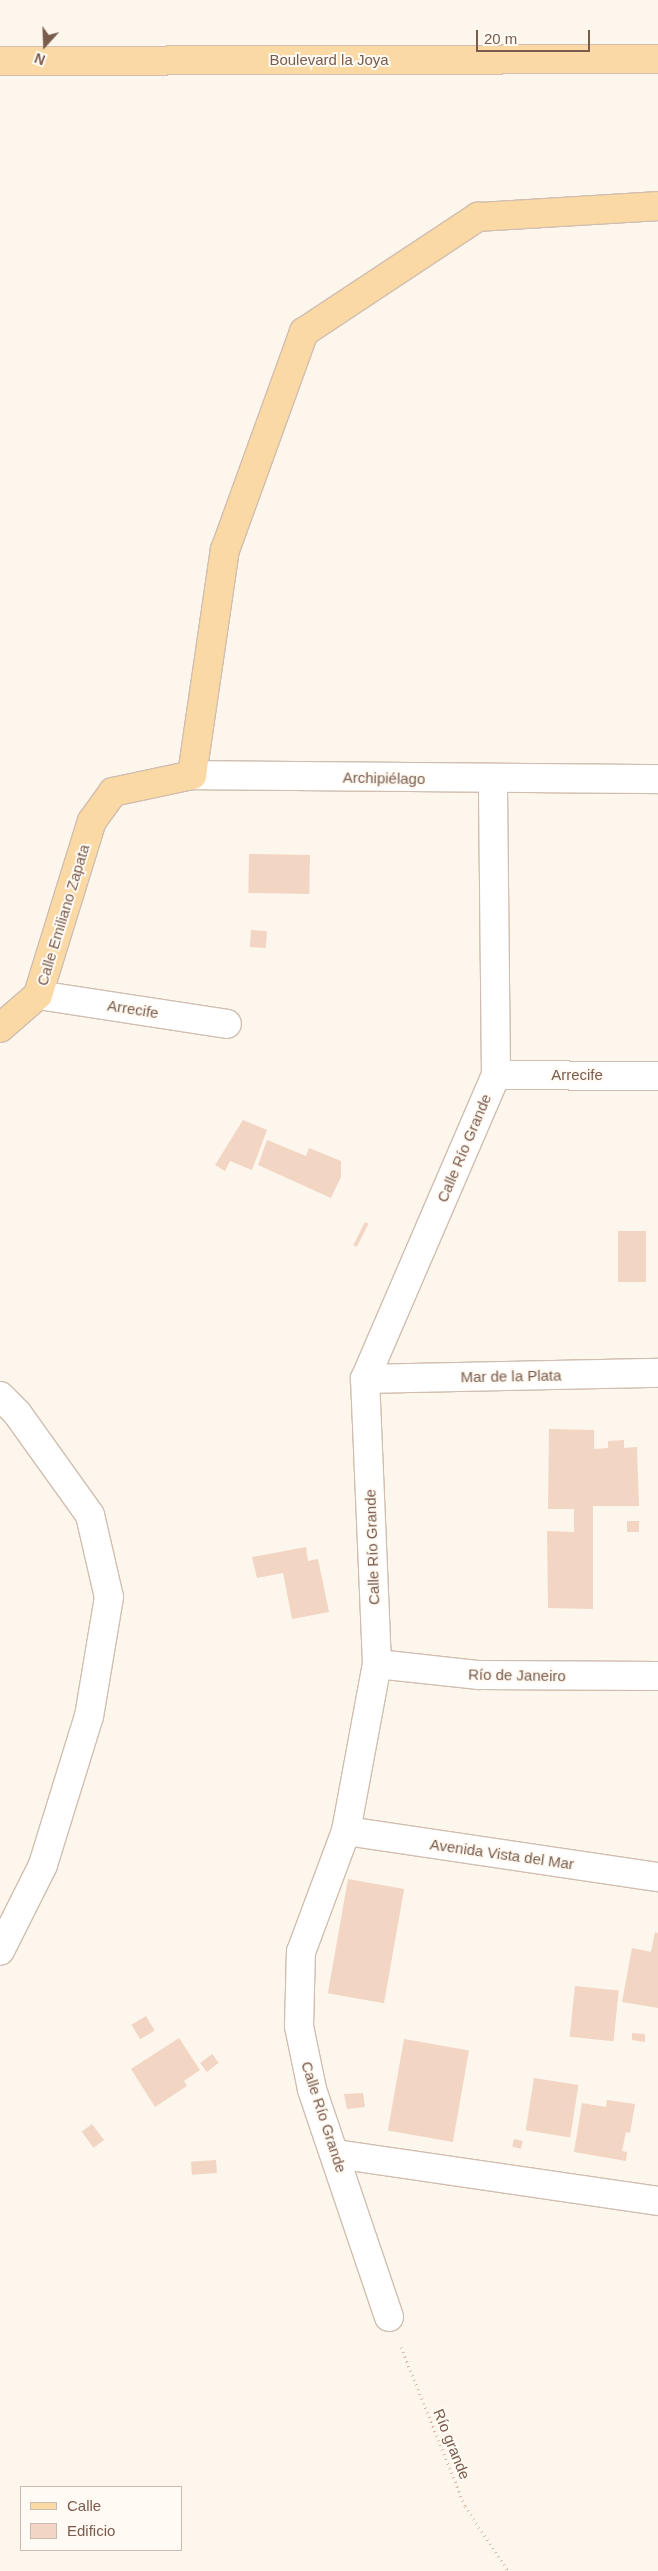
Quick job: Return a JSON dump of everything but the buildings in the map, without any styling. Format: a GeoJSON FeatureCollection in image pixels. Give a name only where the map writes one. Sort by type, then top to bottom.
{"type":"FeatureCollection","features":[{"type":"Feature","properties":{"kind":"main road","name":"Boulevard la Joya"},"geometry":{"type":"LineString","coordinates":[[0,61],[658,59]]}},
{"type":"Feature","properties":{"kind":"main road"},"geometry":{"type":"LineString","coordinates":[[192,775],[225,550],[304,332],[478,217],[658,206]]}},
{"type":"Feature","properties":{"kind":"main road","name":"Archipiélago"},"geometry":{"type":"LineString","coordinates":[[113,792],[192,775]]}},
{"type":"Feature","properties":{"kind":"main road","name":"Calle Emiliano Zapata"},"geometry":{"type":"LineString","coordinates":[[0,1028],[38,995],[92,821],[113,792]]}},
{"type":"Feature","properties":{"kind":"street","name":"Archipiélago"},"geometry":{"type":"LineString","coordinates":[[192,775],[658,779]]}},
{"type":"Feature","properties":{"kind":"street","name":"Calle Río Grande"},"geometry":{"type":"LineString","coordinates":[[389,2317],[336,2154],[312,2089],[298,2026],[301,1952],[346,1831],[377,1664],[365,1380],[496,1075],[493,779]]}},
{"type":"Feature","properties":{"kind":"street","name":"Arrecife"},"geometry":{"type":"LineString","coordinates":[[38,995],[227,1024]]}},
{"type":"Feature","properties":{"kind":"street","name":"Arrecife"},"geometry":{"type":"LineString","coordinates":[[496,1075],[658,1076]]}},
{"type":"Feature","properties":{"kind":"street","name":"Mar de la Plata"},"geometry":{"type":"LineString","coordinates":[[365,1380],[658,1373]]}},
{"type":"Feature","properties":{"kind":"street"},"geometry":{"type":"LineString","coordinates":[[0,1396],[17,1414],[90,1515],[109,1597],[84,1734],[43,1865],[0,1951]]}},
{"type":"Feature","properties":{"kind":"street","name":"Río de Janeiro"},"geometry":{"type":"LineString","coordinates":[[377,1664],[479,1675],[658,1676]]}},
{"type":"Feature","properties":{"kind":"street","name":"Avenida Vista del Mar"},"geometry":{"type":"LineString","coordinates":[[346,1831],[658,1877]]}},
{"type":"Feature","properties":{"kind":"street"},"geometry":{"type":"LineString","coordinates":[[336,2154],[658,2201]]}},
{"type":"Feature","properties":{"kind":"path","name":"Río grande"},"geometry":{"type":"LineString","coordinates":[[389,2317],[465,2506],[508,2571]]}}]}
